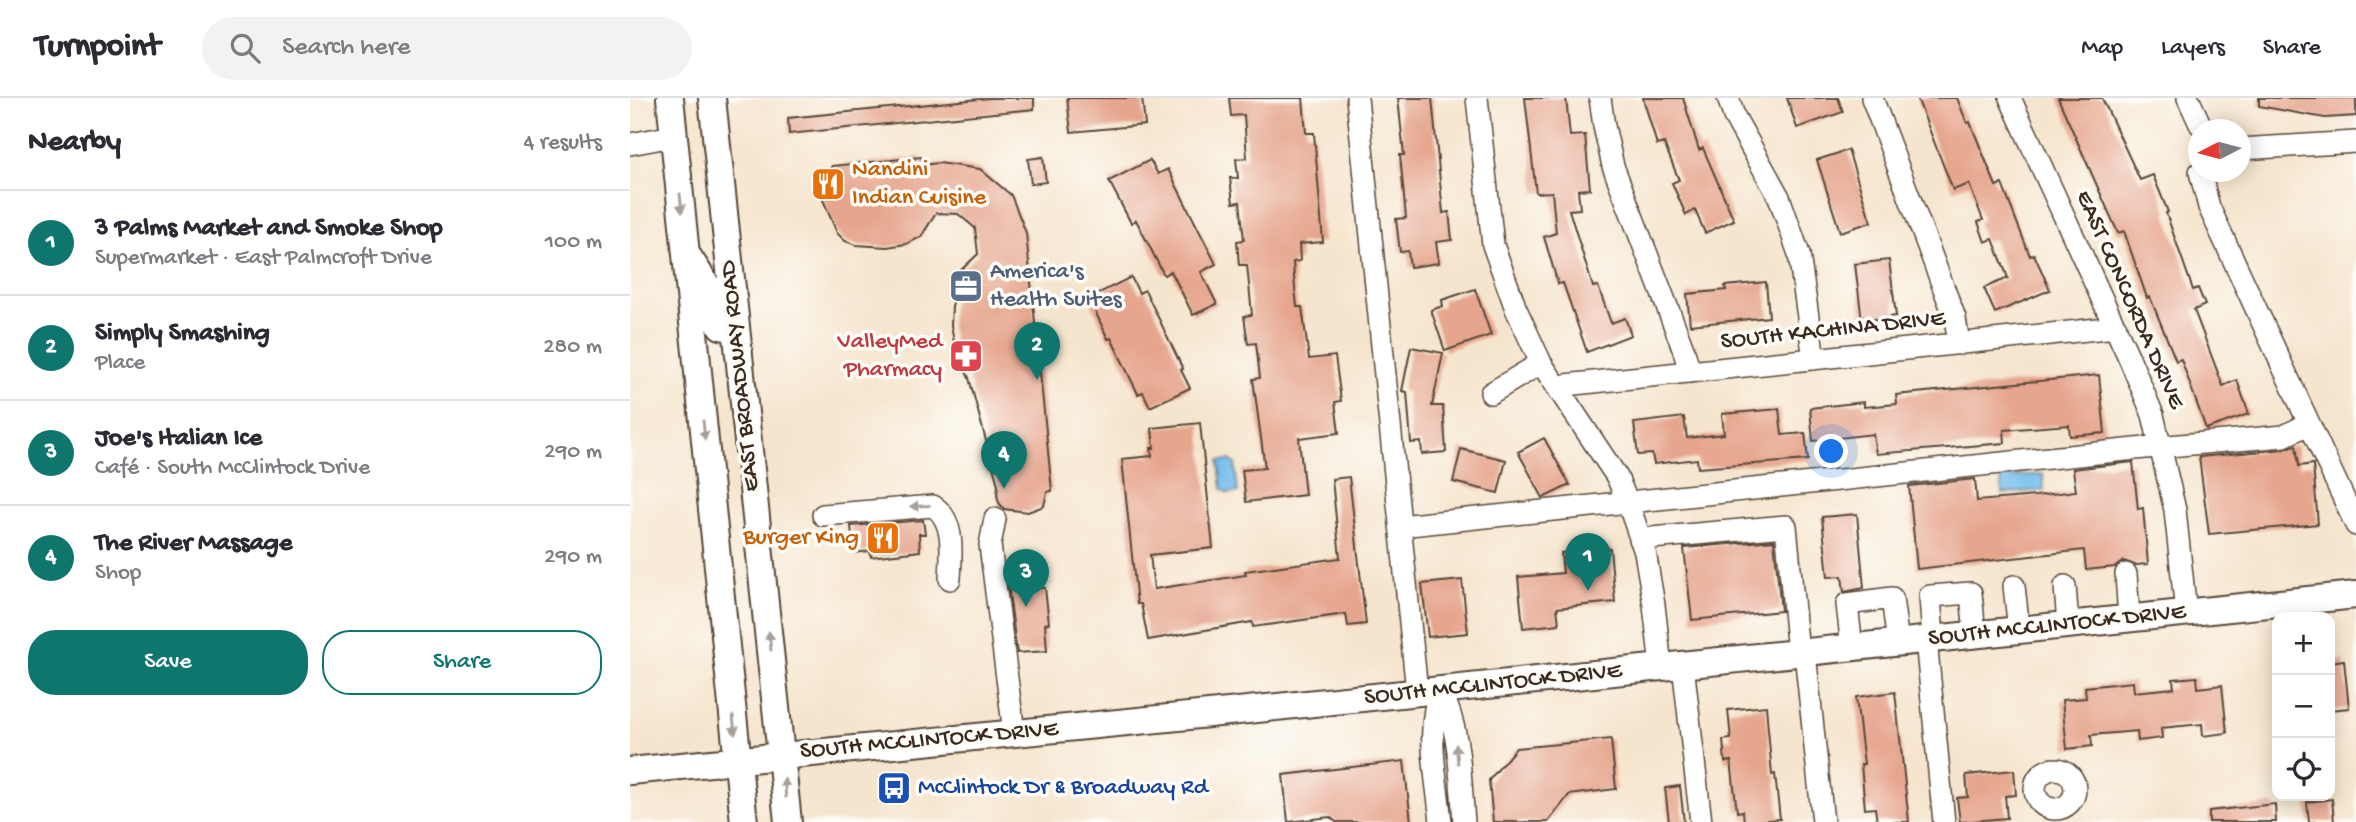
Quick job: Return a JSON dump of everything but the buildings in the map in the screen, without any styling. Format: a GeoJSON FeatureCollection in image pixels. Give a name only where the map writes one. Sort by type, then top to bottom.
{"type":"FeatureCollection","features":[{"type":"Feature","properties":{"kind":"main road","name":"EAST BROADWAY ROAD"},"geometry":{"type":"LineString","coordinates":[[670,98],[744,822]]}},
{"type":"Feature","properties":{"kind":"main road","name":"EAST BROADWAY ROAD"},"geometry":{"type":"LineString","coordinates":[[713,107],[788,822]]}},
{"type":"Feature","properties":{"kind":"main road"},"geometry":{"type":"LineString","coordinates":[[673,136],[713,107]]}},
{"type":"Feature","properties":{"kind":"main road"},"geometry":{"type":"LineString","coordinates":[[686,254],[709,289],[715,318],[721,326],[736,329]]}},
{"type":"Feature","properties":{"kind":"main road","name":"SOUTH MCCLINTOCK DRIVE"},"geometry":{"type":"LineString","coordinates":[[630,771],[2356,595]]}},
{"type":"Feature","properties":{"kind":"street"},"geometry":{"type":"LineString","coordinates":[[1357,98],[1400,526],[1433,709],[1432,726],[1441,822]]}},
{"type":"Feature","properties":{"kind":"street"},"geometry":{"type":"LineString","coordinates":[[1477,98],[1493,245],[1516,309],[1541,363],[1617,477],[1628,503],[1640,539],[1654,605],[1672,666],[1701,822]]}},
{"type":"Feature","properties":{"kind":"street"},"geometry":{"type":"LineString","coordinates":[[1600,98],[1613,166],[1690,372]]}},
{"type":"Feature","properties":{"kind":"street"},"geometry":{"type":"LineString","coordinates":[[1728,98],[1734,116],[1779,197],[1799,254],[1814,359]]}},
{"type":"Feature","properties":{"kind":"street"},"geometry":{"type":"LineString","coordinates":[[1872,98],[1955,318],[1959,344]]}},
{"type":"Feature","properties":{"kind":"street","name":"EAST CONCORDA DRIVE"},"geometry":{"type":"LineString","coordinates":[[2010,98],[2116,327],[2153,415],[2175,510],[2186,613]]}},
{"type":"Feature","properties":{"kind":"street"},"geometry":{"type":"LineString","coordinates":[[2188,98],[2198,119]]}},
{"type":"Feature","properties":{"kind":"street"},"geometry":{"type":"LineString","coordinates":[[630,144],[673,136]]}},
{"type":"Feature","properties":{"kind":"street"},"geometry":{"type":"LineString","coordinates":[[2251,148],[2356,142]]}},
{"type":"Feature","properties":{"kind":"street"},"geometry":{"type":"LineString","coordinates":[[2203,182],[2209,206],[2356,525]]}},
{"type":"Feature","properties":{"kind":"street","name":"SOUTH KACHINA DRIVE"},"geometry":{"type":"LineString","coordinates":[[1556,386],[2116,327]]}},
{"type":"Feature","properties":{"kind":"street"},"geometry":{"type":"LineString","coordinates":[[1491,393],[1541,363]]}},
{"type":"Feature","properties":{"kind":"street"},"geometry":{"type":"LineString","coordinates":[[1400,526],[2284,436],[2308,424]]}},
{"type":"Feature","properties":{"kind":"street"},"geometry":{"type":"LineString","coordinates":[[823,515],[933,506],[945,518],[948,529],[950,579]]}},
{"type":"Feature","properties":{"kind":"street"},"geometry":{"type":"LineString","coordinates":[[995,519],[990,545],[1014,733]]}},
{"type":"Feature","properties":{"kind":"street"},"geometry":{"type":"LineString","coordinates":[[1640,539],[1786,526],[1823,822]]}},
{"type":"Feature","properties":{"kind":"street"},"geometry":{"type":"LineString","coordinates":[[2126,574],[2129,618]]}},
{"type":"Feature","properties":{"kind":"street"},"geometry":{"type":"LineString","coordinates":[[2014,586],[2019,630]]}},
{"type":"Feature","properties":{"kind":"street"},"geometry":{"type":"LineString","coordinates":[[2065,586],[2068,625]]}},
{"type":"Feature","properties":{"kind":"street"},"geometry":{"type":"LineString","coordinates":[[1944,822],[1930,640],[1930,596],[1971,593],[1975,635]]}},
{"type":"Feature","properties":{"kind":"street"},"geometry":{"type":"LineString","coordinates":[[1852,648],[1847,604],[1892,598],[1898,643]]}},
{"type":"Feature","properties":{"kind":"street"},"geometry":{"type":"LineString","coordinates":[[1428,691],[1449,707],[1454,724],[1464,822]]}},
{"type":"Feature","properties":{"kind":"water"},"geometry":{"type":"Polygon","coordinates":[[[1230,460],[1235,464],[1238,492],[1228,493],[1222,489],[1219,461],[1230,460]]]}},
{"type":"Feature","properties":{"kind":"water"},"geometry":{"type":"Polygon","coordinates":[[[2043,474],[2044,490],[2002,494],[2001,477],[2043,474]]]}},
{"type":"Feature","properties":{"kind":"place","name":"Nandini Indian Cuisine"},"geometry":{"type":"Point","coordinates":[828,184]}},
{"type":"Feature","properties":{"kind":"place","name":"America's Health Suites"},"geometry":{"type":"Point","coordinates":[966,286]}},
{"type":"Feature","properties":{"kind":"place","name":"ValleyMed Pharmacy"},"geometry":{"type":"Point","coordinates":[966,356]}},
{"type":"Feature","properties":{"kind":"place","name":"Simply Smashing"},"geometry":{"type":"Point","coordinates":[1037,380]}},
{"type":"Feature","properties":{"kind":"place","name":"The River Massage"},"geometry":{"type":"Point","coordinates":[1004,489]}},
{"type":"Feature","properties":{"kind":"place","name":"Burger King"},"geometry":{"type":"Point","coordinates":[883,538]}},
{"type":"Feature","properties":{"kind":"place","name":"3 Palms Market and Smoke Shop"},"geometry":{"type":"Point","coordinates":[1588,591]}},
{"type":"Feature","properties":{"kind":"place","name":"Joe's Italian Ice"},"geometry":{"type":"Point","coordinates":[1026,607]}},
{"type":"Feature","properties":{"kind":"place","name":"McClintock Dr & Broadway Rd"},"geometry":{"type":"Point","coordinates":[894,788]}}]}
